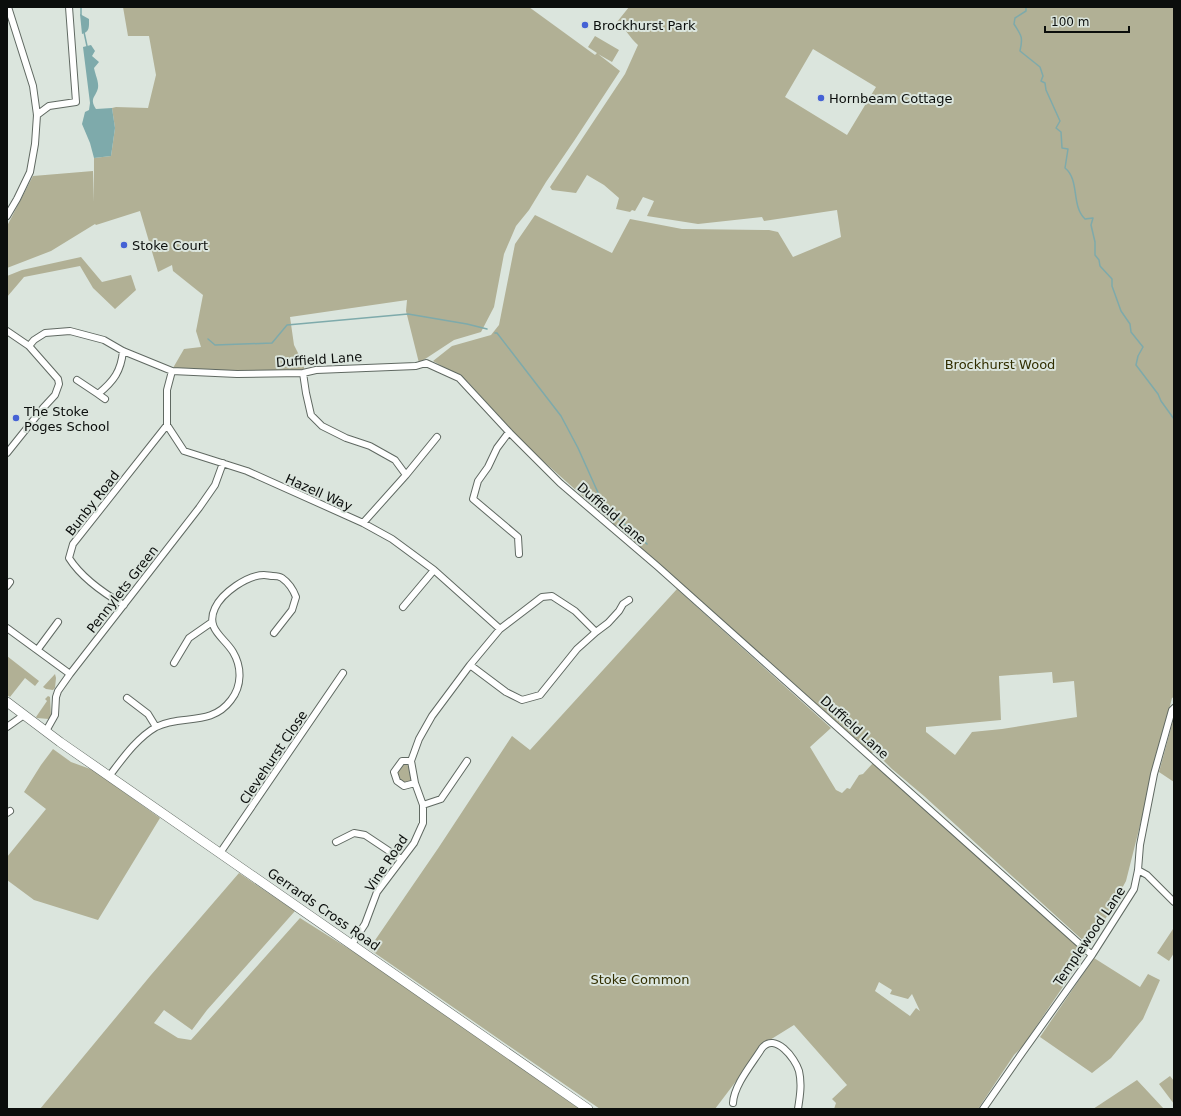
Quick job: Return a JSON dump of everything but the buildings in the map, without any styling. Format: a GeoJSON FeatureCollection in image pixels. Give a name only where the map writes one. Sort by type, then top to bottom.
{"type":"FeatureCollection","features":[{"type":"Feature","properties":{"kind":"main road","name":"Gerrards Cross Road"},"geometry":{"type":"LineString","coordinates":[[7,702],[220,853],[588,1109]]}},
{"type":"Feature","properties":{"kind":"street"},"geometry":{"type":"LineString","coordinates":[[7,216],[17,200],[30,172],[35,144],[37,115],[33,86],[8,7]]}},
{"type":"Feature","properties":{"kind":"street"},"geometry":{"type":"LineString","coordinates":[[37,115],[49,106],[76,102],[69,7]]}},
{"type":"Feature","properties":{"kind":"street"},"geometry":{"type":"LineString","coordinates":[[7,331],[29,346],[58,379],[59,384],[55,395],[7,453]]}},
{"type":"Feature","properties":{"kind":"street","name":"Duffield Lane"},"geometry":{"type":"LineString","coordinates":[[29,346],[34,340],[45,333],[70,331],[104,340],[172,371],[237,374],[303,373],[316,370],[416,366],[426,363],[458,378],[560,483],[657,566],[1092,954]]}},
{"type":"Feature","properties":{"kind":"street"},"geometry":{"type":"LineString","coordinates":[[98,394],[117,374],[122,362],[124,350]]}},
{"type":"Feature","properties":{"kind":"street"},"geometry":{"type":"LineString","coordinates":[[166,425],[167,390],[172,371]]}},
{"type":"Feature","properties":{"kind":"street"},"geometry":{"type":"LineString","coordinates":[[303,373],[311,415],[322,426],[346,438],[370,446],[395,460],[406,474]]}},
{"type":"Feature","properties":{"kind":"street"},"geometry":{"type":"LineString","coordinates":[[77,380],[105,399]]}},
{"type":"Feature","properties":{"kind":"street","name":"Hazell Way"},"geometry":{"type":"LineString","coordinates":[[166,425],[184,451],[247,471],[363,524],[392,539],[434,570],[500,629]]}},
{"type":"Feature","properties":{"kind":"street","name":"Bunby Road"},"geometry":{"type":"LineString","coordinates":[[124,605],[111,597],[75,568],[69,558],[73,544],[166,425]]}},
{"type":"Feature","properties":{"kind":"street"},"geometry":{"type":"LineString","coordinates":[[509,432],[497,448],[488,467],[478,481],[473,499],[518,536],[519,554]]}},
{"type":"Feature","properties":{"kind":"street"},"geometry":{"type":"LineString","coordinates":[[363,524],[436,437]]}},
{"type":"Feature","properties":{"kind":"street","name":"Pennylets Green"},"geometry":{"type":"LineString","coordinates":[[46,731],[55,715],[55,703],[58,691],[215,485],[223,463]]}},
{"type":"Feature","properties":{"kind":"street"},"geometry":{"type":"LineString","coordinates":[[403,607],[434,570]]}},
{"type":"Feature","properties":{"kind":"street"},"geometry":{"type":"LineString","coordinates":[[110,775],[131,747],[156,727],[175,721],[205,718],[219,711],[231,701],[239,686],[240,669],[233,652],[218,635],[212,622],[215,608],[226,593],[243,581],[263,575],[280,577],[292,586],[296,597],[292,610],[274,633]]}},
{"type":"Feature","properties":{"kind":"street","name":"Vine Road"},"geometry":{"type":"LineString","coordinates":[[352,944],[365,924],[377,892],[414,843],[423,822],[423,804],[415,784],[411,761],[419,739],[432,716],[470,665],[500,629],[542,597],[552,596],[575,611],[596,632]]}},
{"type":"Feature","properties":{"kind":"street"},"geometry":{"type":"LineString","coordinates":[[470,665],[506,692],[522,700],[540,695],[577,649],[608,623],[628,600]]}},
{"type":"Feature","properties":{"kind":"street"},"geometry":{"type":"LineString","coordinates":[[38,649],[58,622]]}},
{"type":"Feature","properties":{"kind":"street"},"geometry":{"type":"LineString","coordinates":[[174,664],[189,638],[212,622]]}},
{"type":"Feature","properties":{"kind":"street"},"geometry":{"type":"LineString","coordinates":[[7,628],[38,649],[70,674]]}},
{"type":"Feature","properties":{"kind":"street","name":"Clevehurst Close"},"geometry":{"type":"LineString","coordinates":[[220,853],[344,673]]}},
{"type":"Feature","properties":{"kind":"street"},"geometry":{"type":"LineString","coordinates":[[127,698],[148,714],[156,727]]}},
{"type":"Feature","properties":{"kind":"street","name":"Templewood Lane"},"geometry":{"type":"LineString","coordinates":[[983,1109],[1092,954],[1134,889],[1138,870],[1140,845],[1154,774],[1172,710],[1174,708]]}},
{"type":"Feature","properties":{"kind":"street"},"geometry":{"type":"LineString","coordinates":[[7,727],[24,715]]}},
{"type":"Feature","properties":{"kind":"street"},"geometry":{"type":"LineString","coordinates":[[411,761],[402,761],[394,772],[396,781],[404,786],[415,784]]}},
{"type":"Feature","properties":{"kind":"street"},"geometry":{"type":"LineString","coordinates":[[423,804],[441,799],[467,761]]}},
{"type":"Feature","properties":{"kind":"street"},"geometry":{"type":"LineString","coordinates":[[336,842],[354,833],[365,835],[401,860]]}},
{"type":"Feature","properties":{"kind":"street"},"geometry":{"type":"LineString","coordinates":[[1138,870],[1147,875],[1174,902]]}},
{"type":"Feature","properties":{"kind":"street"},"geometry":{"type":"LineString","coordinates":[[733,1102],[738,1084],[765,1044],[771,1042],[778,1044],[789,1054],[799,1071],[801,1084],[798,1109]]}},
{"type":"Feature","properties":{"kind":"green space"},"geometry":{"type":"Polygon","coordinates":[[[123,7],[529,7],[595,55],[597,53],[588,47],[595,36],[619,50],[612,62],[598,54],[620,71],[529,210],[516,226],[504,254],[494,307],[481,332],[454,340],[419,363],[406,311],[407,300],[290,317],[294,345],[304,365],[304,371],[237,373],[173,368],[184,349],[201,347],[196,331],[203,295],[173,271],[172,265],[158,272],[140,211],[96,225],[95,224],[51,251],[7,268],[7,226],[33,176],[93,171],[94,202],[94,158],[111,156],[115,128],[112,108],[148,108],[156,75],[149,36],[128,36],[123,7]]]}},
{"type":"Feature","properties":{"kind":"green space","name":"Brockhurst Wood"},"geometry":{"type":"Polygon","coordinates":[[[629,7],[1174,7],[1174,697],[1172,698],[1126,881],[1094,940],[1088,945],[924,796],[892,769],[874,751],[871,754],[774,666],[673,580],[606,517],[523,443],[468,382],[433,361],[452,346],[491,335],[499,325],[515,244],[535,215],[612,253],[630,219],[682,229],[769,230],[778,232],[793,257],[841,237],[837,210],[764,221],[762,217],[698,224],[647,216],[654,201],[643,197],[635,211],[632,210],[630,212],[616,209],[619,198],[604,185],[587,175],[576,193],[552,190],[550,187],[625,74],[638,45],[617,22],[629,7]],[[813,49],[785,97],[847,135],[876,87],[813,49]],[[1052,672],[999,676],[1001,720],[926,727],[926,732],[955,755],[972,732],[1002,729],[1077,717],[1074,681],[1053,683],[1052,672]]]}},
{"type":"Feature","properties":{"kind":"green space"},"geometry":{"type":"Polygon","coordinates":[[[81,257],[102,282],[131,275],[136,290],[115,309],[93,288],[80,266],[24,277],[7,297],[7,276],[22,270],[81,257]]]}},
{"type":"Feature","properties":{"kind":"green space","name":"Stoke Common"},"geometry":{"type":"Polygon","coordinates":[[[677,589],[831,728],[810,747],[836,790],[842,793],[847,788],[850,789],[859,775],[863,774],[873,763],[1083,950],[1085,954],[1023,1046],[1014,1055],[978,1109],[834,1109],[836,1103],[832,1099],[847,1085],[794,1025],[765,1043],[715,1109],[600,1109],[369,949],[439,847],[512,736],[530,750],[677,589]],[[879,982],[875,991],[910,1016],[916,1008],[920,1011],[912,994],[908,999],[890,994],[892,990],[879,982]]]}},
{"type":"Feature","properties":{"kind":"green space"},"geometry":{"type":"Polygon","coordinates":[[[7,656],[39,681],[35,686],[25,678],[10,697],[7,695],[7,656]]]}},
{"type":"Feature","properties":{"kind":"green space"},"geometry":{"type":"Polygon","coordinates":[[[55,674],[55,688],[53,690],[43,687],[55,674]]]}},
{"type":"Feature","properties":{"kind":"green space"},"geometry":{"type":"Polygon","coordinates":[[[48,696],[50,697],[51,716],[49,719],[37,718],[36,717],[47,701],[45,699],[48,696]]]}},
{"type":"Feature","properties":{"kind":"green space"},"geometry":{"type":"Polygon","coordinates":[[[1174,717],[1174,782],[1159,772],[1174,717]]]}},
{"type":"Feature","properties":{"kind":"green space"},"geometry":{"type":"Polygon","coordinates":[[[53,749],[71,762],[93,770],[160,818],[98,920],[34,900],[7,880],[7,857],[46,809],[24,792],[53,749]]]}},
{"type":"Feature","properties":{"kind":"green space"},"geometry":{"type":"Polygon","coordinates":[[[405,764],[409,766],[412,779],[407,784],[399,780],[397,775],[400,766],[405,764]]]}},
{"type":"Feature","properties":{"kind":"green space"},"geometry":{"type":"Polygon","coordinates":[[[239,873],[295,911],[207,1010],[192,1030],[164,1010],[154,1023],[178,1038],[191,1040],[300,918],[357,954],[580,1109],[40,1109],[151,975],[239,873]]]}},
{"type":"Feature","properties":{"kind":"green space"},"geometry":{"type":"Polygon","coordinates":[[[1173,929],[1174,953],[1169,961],[1157,953],[1173,929]]]}},
{"type":"Feature","properties":{"kind":"green space"},"geometry":{"type":"Polygon","coordinates":[[[1094,958],[1140,987],[1148,974],[1160,980],[1143,1019],[1111,1058],[1092,1073],[1040,1037],[1094,958]]]}},
{"type":"Feature","properties":{"kind":"green space"},"geometry":{"type":"Polygon","coordinates":[[[1170,1076],[1174,1081],[1174,1104],[1159,1084],[1170,1076]]]}},
{"type":"Feature","properties":{"kind":"green space"},"geometry":{"type":"Polygon","coordinates":[[[1137,1080],[1164,1109],[1093,1109],[1137,1080]]]}},
{"type":"Feature","properties":{"kind":"water"},"geometry":{"type":"Polygon","coordinates":[[[80,14],[89,19],[88,30],[82,34],[80,14]]]}},
{"type":"Feature","properties":{"kind":"water"},"geometry":{"type":"Polygon","coordinates":[[[91,45],[95,51],[92,56],[99,62],[94,68],[98,88],[93,102],[96,109],[112,108],[115,128],[111,156],[94,158],[90,143],[82,124],[85,112],[89,110],[90,103],[83,47],[91,45]]]}},
{"type":"Feature","properties":{"kind":"waterway"},"geometry":{"type":"LineString","coordinates":[[81,7],[81,15]]}},
{"type":"Feature","properties":{"kind":"waterway"},"geometry":{"type":"LineString","coordinates":[[1026,7],[1026,11],[1015,18],[1014,24],[1021,37],[1020,51],[1040,67],[1043,76],[1041,81],[1045,83],[1046,90],[1060,121],[1056,128],[1061,132],[1062,148],[1068,149],[1065,168],[1070,173],[1078,207],[1085,219],[1093,218],[1091,225],[1095,242],[1095,255],[1099,260],[1100,266],[1112,279],[1112,286],[1121,311],[1130,324],[1131,332],[1143,347],[1138,356],[1136,365],[1158,394],[1161,401],[1174,419]]}},
{"type":"Feature","properties":{"kind":"waterway"},"geometry":{"type":"LineString","coordinates":[[84,32],[87,46]]}},
{"type":"Feature","properties":{"kind":"waterway"},"geometry":{"type":"LineString","coordinates":[[208,339],[215,345],[272,343],[287,325],[408,314],[487,329]]}},
{"type":"Feature","properties":{"kind":"waterway"},"geometry":{"type":"LineString","coordinates":[[495,333],[497,333],[561,416],[578,448],[604,506],[647,544]]}},
{"type":"Feature","properties":{"kind":"place","name":"Brockhurst Park"},"geometry":{"type":"Point","coordinates":[585,25]}},
{"type":"Feature","properties":{"kind":"place","name":"Hornbeam Cottage"},"geometry":{"type":"Point","coordinates":[821,98]}},
{"type":"Feature","properties":{"kind":"place","name":"Stoke Court"},"geometry":{"type":"Point","coordinates":[124,245]}},
{"type":"Feature","properties":{"kind":"place","name":"The Stoke Poges School"},"geometry":{"type":"Point","coordinates":[16,418]}}]}
